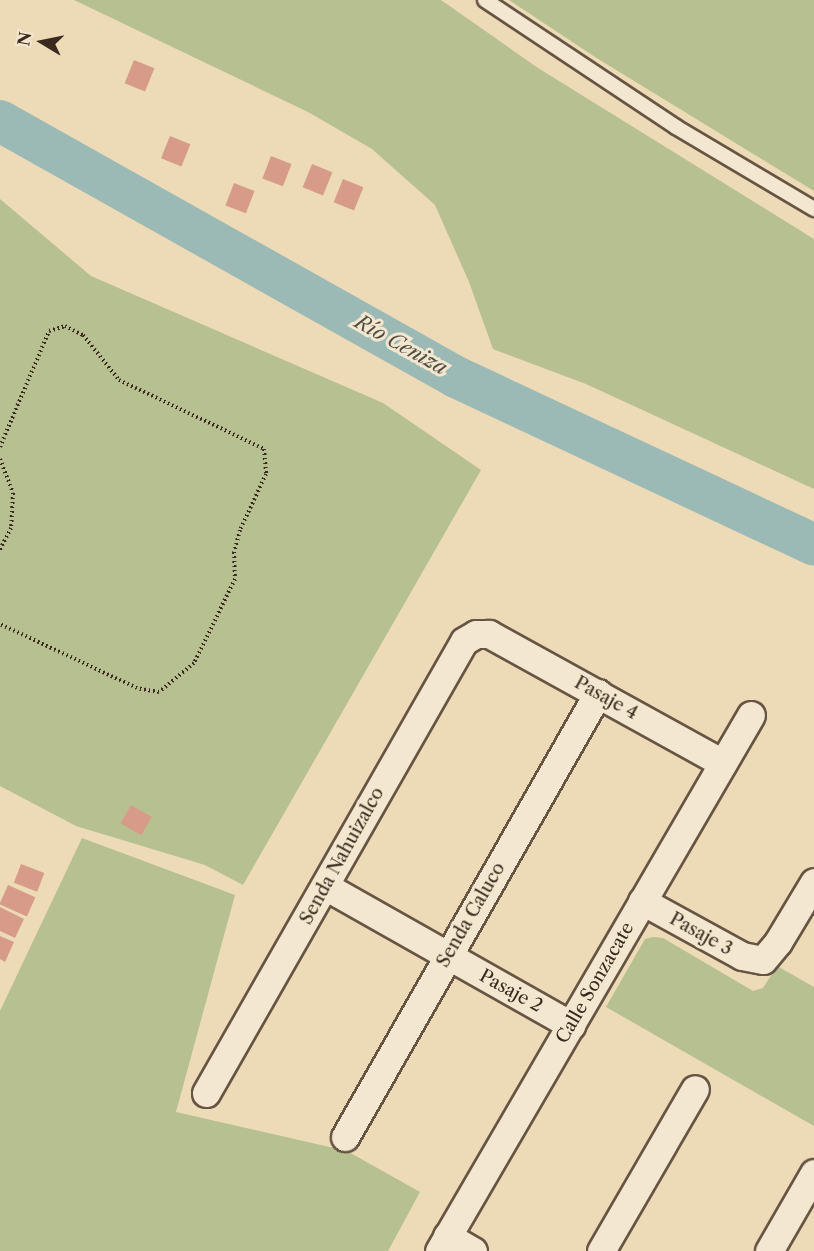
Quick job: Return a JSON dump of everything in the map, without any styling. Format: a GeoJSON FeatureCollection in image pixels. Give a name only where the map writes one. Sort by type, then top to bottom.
{"type":"FeatureCollection","features":[{"type":"Feature","properties":{"kind":"street","name":"Senda Nahuizalco"},"geometry":{"type":"LineString","coordinates":[[206,1093],[326,886],[454,655],[464,641],[476,634],[489,634]]}},
{"type":"Feature","properties":{"kind":"street","name":"Pasaje 4"},"geometry":{"type":"LineString","coordinates":[[489,634],[723,763]]}},
{"type":"Feature","properties":{"kind":"street","name":"Senda Caluco"},"geometry":{"type":"LineString","coordinates":[[345,1137],[598,693]]}},
{"type":"Feature","properties":{"kind":"street","name":"Calle Sonzacate"},"geometry":{"type":"LineString","coordinates":[[443,1244],[751,715]]}},
{"type":"Feature","properties":{"kind":"street","name":"Pasaje 3"},"geometry":{"type":"LineString","coordinates":[[642,901],[742,956],[763,960],[778,942],[814,882]]}},
{"type":"Feature","properties":{"kind":"street","name":"Pasaje 2"},"geometry":{"type":"LineString","coordinates":[[326,886],[571,1025]]}},
{"type":"Feature","properties":{"kind":"street"},"geometry":{"type":"LineString","coordinates":[[601,1251],[695,1089]]}},
{"type":"Feature","properties":{"kind":"street"},"geometry":{"type":"LineString","coordinates":[[769,1251],[814,1173]]}},
{"type":"Feature","properties":{"kind":"street"},"geometry":{"type":"LineString","coordinates":[[443,1244],[473,1251]]}},
{"type":"Feature","properties":{"kind":"lane"},"geometry":{"type":"LineString","coordinates":[[485,0],[676,127],[814,209]]}},
{"type":"Feature","properties":{"kind":"path"},"geometry":{"type":"LineString","coordinates":[[0,447],[49,331],[65,326],[83,335],[119,380],[264,449],[266,474],[240,530],[234,552],[235,579],[194,663],[159,692],[137,688],[0,624]]}},
{"type":"Feature","properties":{"kind":"path"},"geometry":{"type":"LineString","coordinates":[[0,459],[13,494],[10,528],[0,550]]}},
{"type":"Feature","properties":{"kind":"green space"},"geometry":{"type":"Polygon","coordinates":[[[74,0],[441,0],[538,68],[814,239],[814,489],[586,384],[493,349],[469,282],[435,205],[372,149],[308,112],[74,0]]]}},
{"type":"Feature","properties":{"kind":"green space"},"geometry":{"type":"Polygon","coordinates":[[[509,0],[814,0],[814,191],[595,57],[509,0]]]}},
{"type":"Feature","properties":{"kind":"green space"},"geometry":{"type":"Polygon","coordinates":[[[0,199],[91,276],[383,403],[481,470],[243,885],[205,865],[76,826],[0,786],[0,199]]]}},
{"type":"Feature","properties":{"kind":"green space"},"geometry":{"type":"Polygon","coordinates":[[[82,838],[235,895],[176,1112],[347,1151],[420,1192],[388,1251],[0,1251],[0,1011],[82,838]]]}},
{"type":"Feature","properties":{"kind":"green space"},"geometry":{"type":"Polygon","coordinates":[[[663,938],[753,991],[763,988],[777,966],[814,987],[814,1126],[606,1007],[645,939],[663,938]]]}},
{"type":"Feature","properties":{"kind":"building"},"geometry":{"type":"Polygon","coordinates":[[[134,60],[154,68],[145,91],[125,83],[134,60]]]}},
{"type":"Feature","properties":{"kind":"building"},"geometry":{"type":"Polygon","coordinates":[[[170,136],[190,144],[181,166],[161,158],[170,136]]]}},
{"type":"Feature","properties":{"kind":"building"},"geometry":{"type":"Polygon","coordinates":[[[271,156],[292,164],[283,186],[262,178],[271,156]]]}},
{"type":"Feature","properties":{"kind":"building"},"geometry":{"type":"Polygon","coordinates":[[[312,164],[332,172],[323,195],[303,187],[312,164]]]}},
{"type":"Feature","properties":{"kind":"building"},"geometry":{"type":"Polygon","coordinates":[[[343,179],[363,187],[354,210],[334,202],[343,179]]]}},
{"type":"Feature","properties":{"kind":"building"},"geometry":{"type":"Polygon","coordinates":[[[234,183],[255,191],[246,213],[225,205],[234,183]]]}},
{"type":"Feature","properties":{"kind":"building"},"geometry":{"type":"Polygon","coordinates":[[[131,805],[152,817],[141,835],[120,823],[131,805]]]}},
{"type":"Feature","properties":{"kind":"building"},"geometry":{"type":"Polygon","coordinates":[[[21,864],[44,873],[37,892],[14,883],[21,864]]]}},
{"type":"Feature","properties":{"kind":"building"},"geometry":{"type":"Polygon","coordinates":[[[8,885],[35,897],[27,916],[0,904],[8,885]]]}},
{"type":"Feature","properties":{"kind":"building"},"geometry":{"type":"Polygon","coordinates":[[[0,907],[24,919],[15,938],[0,931],[0,907]]]}},
{"type":"Feature","properties":{"kind":"building"},"geometry":{"type":"Polygon","coordinates":[[[0,936],[14,942],[5,962],[0,959],[0,936]]]}},
{"type":"Feature","properties":{"kind":"waterway","name":"Río Ceniza"},"geometry":{"type":"LineString","coordinates":[[0,121],[456,377],[814,545]]}}]}
